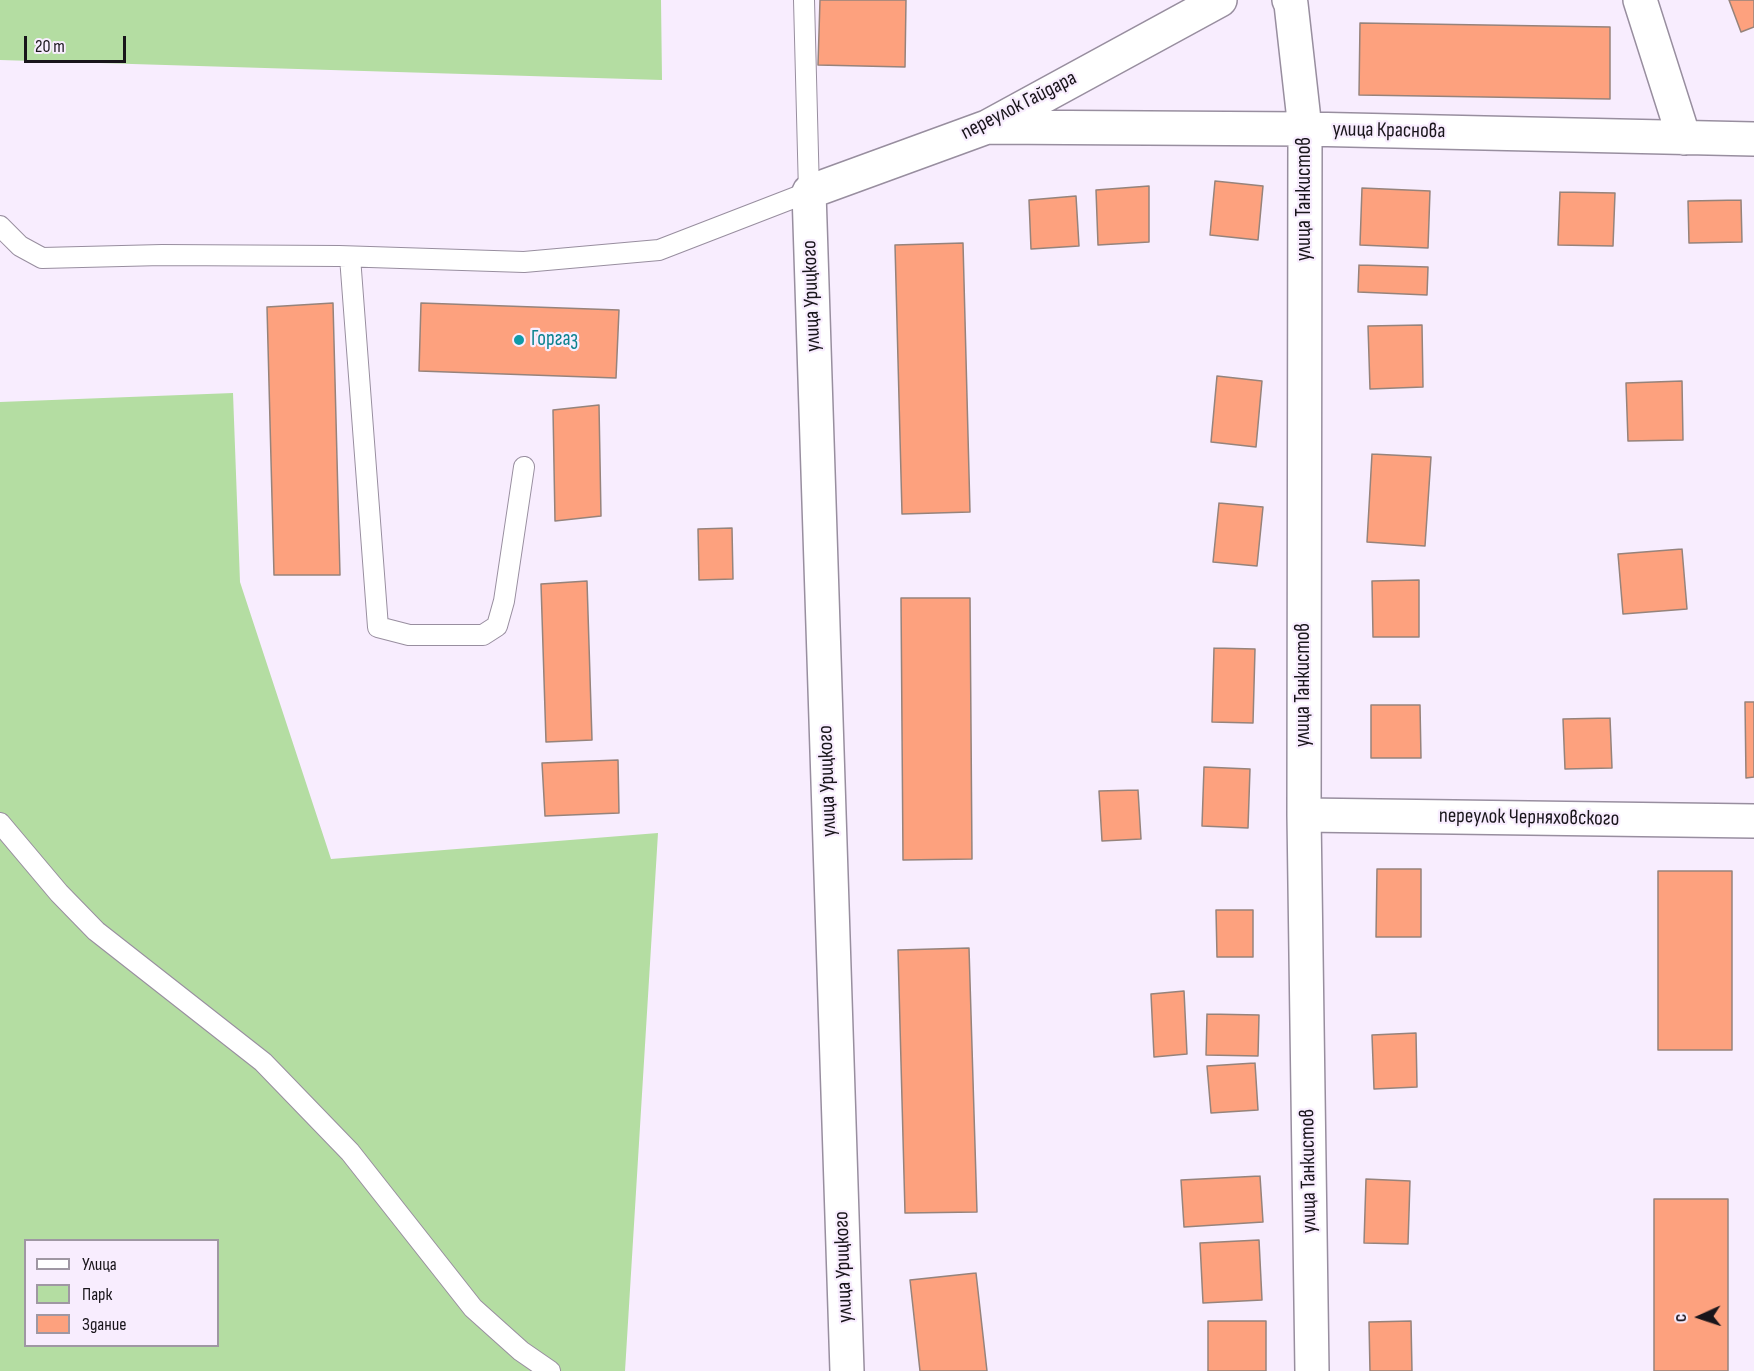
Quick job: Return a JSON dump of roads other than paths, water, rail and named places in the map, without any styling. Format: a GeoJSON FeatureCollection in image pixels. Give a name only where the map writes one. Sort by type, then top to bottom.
{"type":"FeatureCollection","features":[{"type":"Feature","properties":{"kind":"street","name":"переулок Гайдара"},"geometry":{"type":"LineString","coordinates":[[809,192],[987,127],[1220,0]]}},
{"type":"Feature","properties":{"kind":"street","name":"улица Танкистов"},"geometry":{"type":"LineString","coordinates":[[1288,0],[1291,4],[1305,129],[1304,815],[1312,1371]]}},
{"type":"Feature","properties":{"kind":"street"},"geometry":{"type":"LineString","coordinates":[[1640,0],[1684,138]]}},
{"type":"Feature","properties":{"kind":"street","name":"улица Краснова"},"geometry":{"type":"LineString","coordinates":[[987,127],[1305,129],[1754,140]]}},
{"type":"Feature","properties":{"kind":"street","name":"улица Урицкого"},"geometry":{"type":"LineString","coordinates":[[809,192],[847,1371]]}},
{"type":"Feature","properties":{"kind":"street","name":"переулок Черняховского"},"geometry":{"type":"LineString","coordinates":[[1304,815],[1754,821]]}},
{"type":"Feature","properties":{"kind":"lane"},"geometry":{"type":"LineString","coordinates":[[0,226],[20,246],[42,258],[162,255],[524,262],[659,250],[809,192],[804,0]]}},
{"type":"Feature","properties":{"kind":"lane"},"geometry":{"type":"LineString","coordinates":[[350,257],[378,627],[409,635],[483,635],[497,626],[504,601],[524,467]]}},
{"type":"Feature","properties":{"kind":"lane"},"geometry":{"type":"LineString","coordinates":[[0,823],[59,893],[96,931],[263,1062],[350,1152],[473,1308],[521,1351],[550,1371]]}},
{"type":"Feature","properties":{"kind":"place","name":"Горгаз"},"geometry":{"type":"Point","coordinates":[519,340]}}]}
